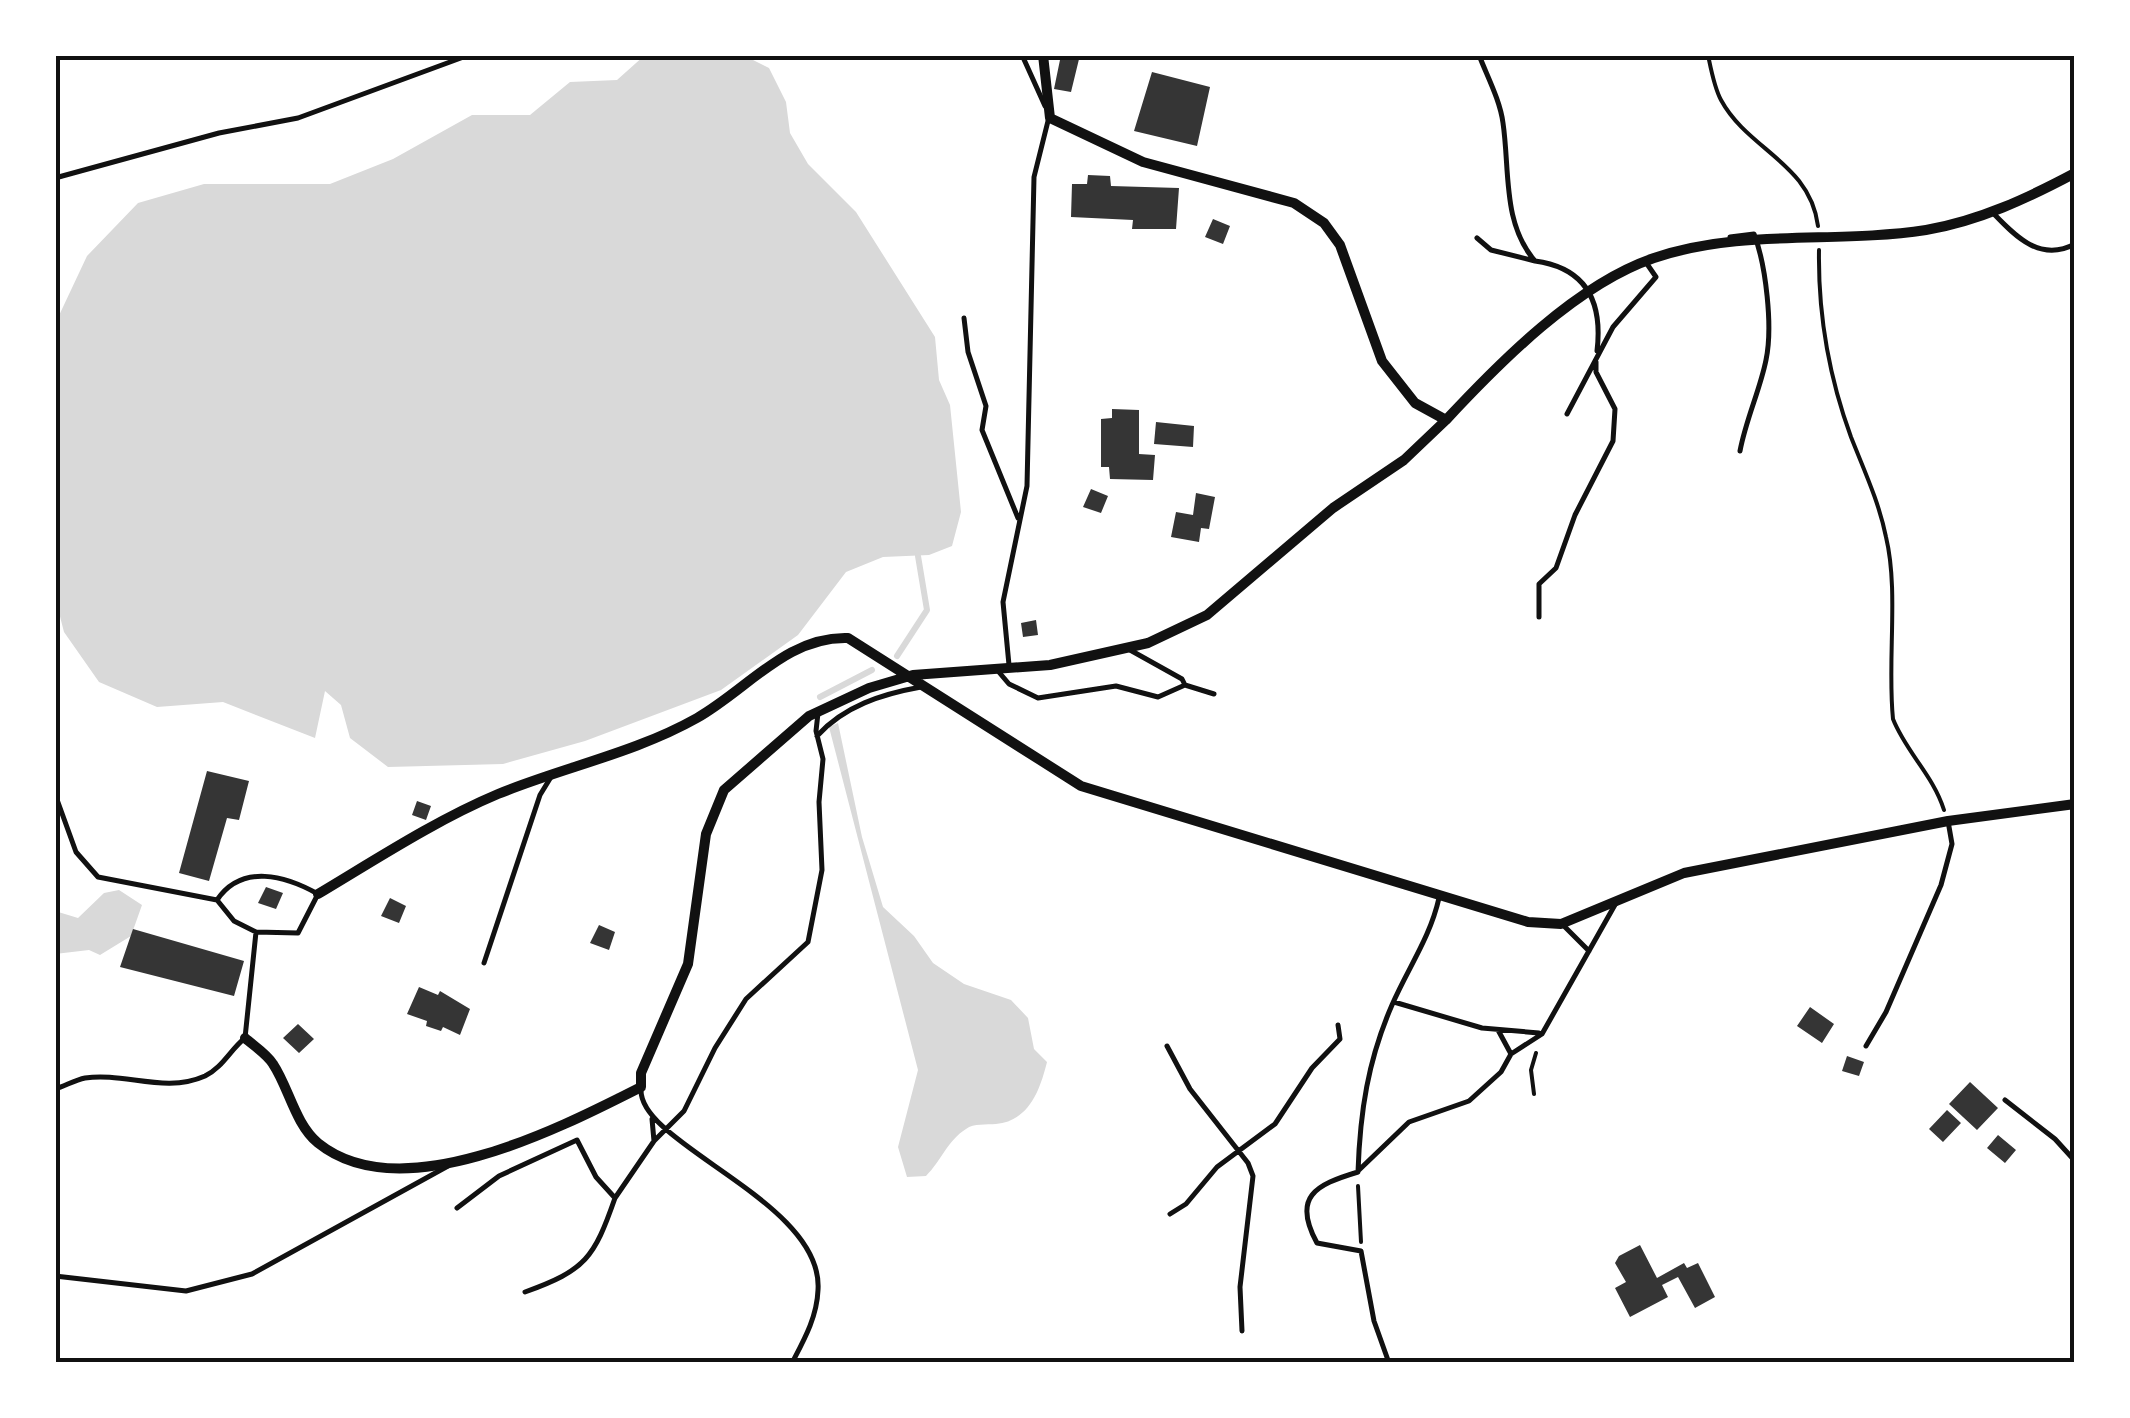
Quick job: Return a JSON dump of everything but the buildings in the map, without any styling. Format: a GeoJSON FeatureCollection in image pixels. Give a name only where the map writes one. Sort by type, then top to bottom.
{"type":"FeatureCollection","features":[{"type":"Feature","properties":{"kind":"street"},"geometry":{"type":"LineString","coordinates":[[1043,55],[1050,118],[1143,162],[1294,203],[1324,222],[1340,245],[1382,360],[1415,403],[1446,420]]}},
{"type":"Feature","properties":{"kind":"street"},"geometry":{"type":"LineString","coordinates":[[245,1038],[272,1062],[315,1141],[352,1164],[409,1168],[455,1162],[586,1115],[641,1087],[641,1073],[688,964],[706,834],[724,790],[818,711],[869,688],[913,675],[1050,665],[1148,643],[1207,615],[1333,508],[1404,460],[1513,349],[1589,295],[1645,262],[1756,238],[1924,230],[1992,212],[2075,173]]}},
{"type":"Feature","properties":{"kind":"street"},"geometry":{"type":"LineString","coordinates":[[318,894],[470,808],[552,774],[649,741],[699,717],[790,652],[821,637],[848,638],[913,675],[1081,786],[1528,922],[1562,924],[1684,873],[1948,822],[2075,804]]}},
{"type":"Feature","properties":{"kind":"lane"},"geometry":{"type":"LineString","coordinates":[[55,178],[219,133],[298,118],[469,55]]}},
{"type":"Feature","properties":{"kind":"lane"},"geometry":{"type":"LineString","coordinates":[[1009,668],[1003,602],[1027,486],[1034,177],[1050,118],[1022,55]]}},
{"type":"Feature","properties":{"kind":"lane"},"geometry":{"type":"LineString","coordinates":[[1478,55],[1503,120],[1513,218],[1521,245],[1535,261]]}},
{"type":"Feature","properties":{"kind":"lane"},"geometry":{"type":"LineString","coordinates":[[1992,212],[2038,250],[2050,252],[2075,244]]}},
{"type":"Feature","properties":{"kind":"lane"},"geometry":{"type":"LineString","coordinates":[[1477,238],[1492,250],[1572,269],[1589,295],[1598,341],[1596,372],[1615,409],[1617,425],[1607,458],[1575,515],[1556,568],[1539,584],[1539,617]]}},
{"type":"Feature","properties":{"kind":"lane"},"geometry":{"type":"LineString","coordinates":[[1740,451],[1746,416],[1767,357],[1764,262],[1756,238]]}},
{"type":"Feature","properties":{"kind":"lane"},"geometry":{"type":"LineString","coordinates":[[1567,414],[1613,327],[1656,277],[1645,262]]}},
{"type":"Feature","properties":{"kind":"lane"},"geometry":{"type":"LineString","coordinates":[[964,318],[968,352],[986,406],[982,430],[1018,519]]}},
{"type":"Feature","properties":{"kind":"lane"},"geometry":{"type":"LineString","coordinates":[[1127,647],[1182,678],[1186,685]]}},
{"type":"Feature","properties":{"kind":"lane"},"geometry":{"type":"LineString","coordinates":[[996,669],[1010,684],[1038,698],[1116,686],[1158,697],[1186,685],[1214,694]]}},
{"type":"Feature","properties":{"kind":"lane"},"geometry":{"type":"LineString","coordinates":[[818,736],[842,713],[872,700],[930,686]]}},
{"type":"Feature","properties":{"kind":"lane"},"geometry":{"type":"LineString","coordinates":[[525,1292],[576,1270],[590,1258],[615,1198],[654,1141],[684,1112],[714,1048],[746,1000],[808,942],[822,870],[819,802],[823,759],[818,711]]}},
{"type":"Feature","properties":{"kind":"lane"},"geometry":{"type":"LineString","coordinates":[[484,963],[540,795],[552,774]]}},
{"type":"Feature","properties":{"kind":"lane"},"geometry":{"type":"LineString","coordinates":[[55,794],[76,852],[98,876],[218,900],[234,921],[256,932],[298,933],[318,894],[268,874],[245,879],[218,900]]}},
{"type":"Feature","properties":{"kind":"lane"},"geometry":{"type":"LineString","coordinates":[[1866,1046],[1886,1012],[1941,885],[1952,844],[1948,822]]}},
{"type":"Feature","properties":{"kind":"lane"},"geometry":{"type":"LineString","coordinates":[[1358,1172],[1361,1107],[1371,1058],[1432,926],[1439,898]]}},
{"type":"Feature","properties":{"kind":"lane"},"geometry":{"type":"LineString","coordinates":[[1389,1363],[1374,1322],[1362,1252],[1317,1243],[1305,1220],[1308,1200],[1319,1185],[1358,1172],[1409,1122],[1469,1101],[1501,1072],[1511,1054],[1542,1034],[1616,902]]}},
{"type":"Feature","properties":{"kind":"lane"},"geometry":{"type":"LineString","coordinates":[[1562,924],[1589,951]]}},
{"type":"Feature","properties":{"kind":"lane"},"geometry":{"type":"LineString","coordinates":[[55,1090],[87,1078],[160,1085],[202,1078],[222,1065],[230,1050],[245,1038],[256,932]]}},
{"type":"Feature","properties":{"kind":"lane"},"geometry":{"type":"LineString","coordinates":[[1394,1002],[1498,1030],[1542,1034]]}},
{"type":"Feature","properties":{"kind":"lane"},"geometry":{"type":"LineString","coordinates":[[1170,1214],[1186,1204],[1217,1167],[1275,1124],[1312,1068],[1332,1052],[1340,1038],[1338,1025]]}},
{"type":"Feature","properties":{"kind":"lane"},"geometry":{"type":"LineString","coordinates":[[1498,1030],[1511,1054]]}},
{"type":"Feature","properties":{"kind":"lane"},"geometry":{"type":"LineString","coordinates":[[1167,1046],[1190,1089],[1254,1176],[1240,1288],[1242,1331]]}},
{"type":"Feature","properties":{"kind":"lane"},"geometry":{"type":"LineString","coordinates":[[641,1087],[641,1102],[664,1131],[758,1196],[814,1264],[819,1288],[812,1322],[792,1363]]}},
{"type":"Feature","properties":{"kind":"lane"},"geometry":{"type":"LineString","coordinates":[[2006,1100],[2055,1139],[2075,1161]]}},
{"type":"Feature","properties":{"kind":"lane"},"geometry":{"type":"LineString","coordinates":[[650,1114],[654,1141]]}},
{"type":"Feature","properties":{"kind":"lane"},"geometry":{"type":"LineString","coordinates":[[457,1208],[499,1176],[577,1140],[596,1177],[611,1188],[615,1198]]}},
{"type":"Feature","properties":{"kind":"lane"},"geometry":{"type":"LineString","coordinates":[[55,1276],[186,1291],[252,1274],[455,1162]]}},
{"type":"Feature","properties":{"kind":"path"},"geometry":{"type":"LineString","coordinates":[[1708,55],[1721,99],[1808,190],[1820,235],[1818,294],[1827,353],[1850,432],[1875,496],[1891,566],[1889,685],[1893,719],[1900,738],[1937,787],[1948,822]]}},
{"type":"Feature","properties":{"kind":"path"},"geometry":{"type":"LineString","coordinates":[[1534,1094],[1531,1070],[1542,1034]]}},
{"type":"Feature","properties":{"kind":"path"},"geometry":{"type":"LineString","coordinates":[[1358,1172],[1362,1252]]}},
{"type":"Feature","properties":{"kind":"shaded area"},"geometry":{"type":"Polygon","coordinates":[[[645,55],[743,55],[769,68],[786,102],[790,133],[808,164],[856,212],[935,337],[939,380],[950,405],[961,512],[952,546],[929,555],[883,557],[846,572],[798,635],[721,690],[585,741],[503,764],[388,767],[350,738],[341,705],[325,691],[315,738],[223,702],[157,707],[99,682],[64,632],[55,597],[55,324],[87,256],[138,203],[204,184],[330,184],[393,159],[472,115],[530,115],[570,82],[617,80],[645,55]]]}},
{"type":"Feature","properties":{"kind":"shaded area"},"geometry":{"type":"Polygon","coordinates":[[[838,723],[862,837],[883,907],[914,936],[933,963],[964,984],[1011,1000],[1028,1018],[1034,1049],[1047,1062],[1041,1083],[1025,1110],[1007,1122],[966,1129],[926,1176],[907,1177],[898,1147],[918,1070],[829,727],[838,723]]]}},
{"type":"Feature","properties":{"kind":"shaded area"},"geometry":{"type":"Polygon","coordinates":[[[119,890],[142,905],[131,936],[100,955],[89,950],[55,954],[55,911],[78,918],[104,893],[119,890]]]}},
{"type":"Feature","properties":{"kind":"waterway"},"geometry":{"type":"LineString","coordinates":[[897,656],[927,610],[918,556]]}},
{"type":"Feature","properties":{"kind":"waterway"},"geometry":{"type":"LineString","coordinates":[[820,697],[872,670]]}}]}
